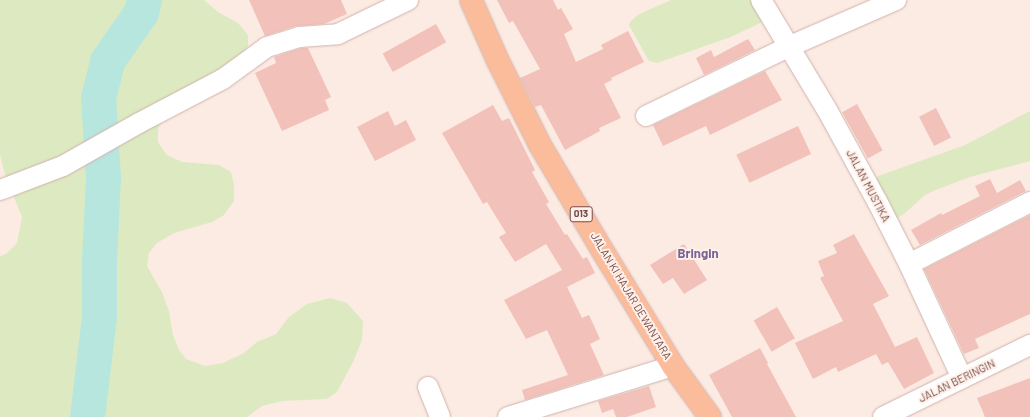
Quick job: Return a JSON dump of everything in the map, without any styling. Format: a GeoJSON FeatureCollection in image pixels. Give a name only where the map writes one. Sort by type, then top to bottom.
{"type":"FeatureCollection","features":[{"type":"Feature","properties":{"kind":"main road","name":"JALAN KI HAJAR DEWANTARA"},"geometry":{"type":"LineString","coordinates":[[471,0],[497,59],[540,145],[673,366],[710,417]]}},
{"type":"Feature","properties":{"kind":"street"},"geometry":{"type":"LineString","coordinates":[[0,190],[63,166],[139,123],[223,79],[267,47],[299,36],[338,34],[408,0]]}},
{"type":"Feature","properties":{"kind":"street","name":"JALAN MUSTIKA"},"geometry":{"type":"LineString","coordinates":[[761,0],[836,128],[909,264],[962,378]]}},
{"type":"Feature","properties":{"kind":"street"},"geometry":{"type":"LineString","coordinates":[[646,116],[788,47],[896,0]]}},
{"type":"Feature","properties":{"kind":"street"},"geometry":{"type":"LineString","coordinates":[[909,264],[1030,202]]}},
{"type":"Feature","properties":{"kind":"street","name":"JALAN BERINGIN"},"geometry":{"type":"LineString","coordinates":[[883,417],[1030,345]]}},
{"type":"Feature","properties":{"kind":"street"},"geometry":{"type":"LineString","coordinates":[[508,417],[673,366]]}},
{"type":"Feature","properties":{"kind":"street"},"geometry":{"type":"LineString","coordinates":[[428,387],[440,417]]}},
{"type":"Feature","properties":{"kind":"green space"},"geometry":{"type":"Polygon","coordinates":[[[0,0],[204,0],[218,12],[238,23],[248,35],[248,46],[240,58],[166,113],[158,129],[158,142],[167,155],[182,162],[219,165],[231,172],[234,185],[234,201],[224,215],[212,222],[174,233],[157,243],[149,253],[147,266],[162,292],[169,311],[173,335],[179,350],[186,359],[205,366],[223,363],[244,353],[257,342],[276,334],[289,317],[307,304],[330,298],[347,303],[363,321],[362,340],[354,360],[337,392],[327,399],[282,401],[262,406],[247,417],[0,417],[0,256],[6,254],[17,243],[22,217],[5,175],[0,155],[0,0]]]}},
{"type":"Feature","properties":{"kind":"green space"},"geometry":{"type":"Polygon","coordinates":[[[671,0],[761,0],[771,18],[731,37],[657,63],[649,61],[629,25],[631,21],[639,14],[671,0]]]}},
{"type":"Feature","properties":{"kind":"green space"},"geometry":{"type":"Polygon","coordinates":[[[1030,111],[1030,161],[970,177],[938,189],[925,195],[904,214],[897,218],[887,219],[869,186],[878,176],[965,145],[1030,111]]]}},
{"type":"Feature","properties":{"kind":"building"},"geometry":{"type":"Polygon","coordinates":[[[249,0],[341,0],[347,14],[324,24],[296,26],[265,36],[249,0]]]}},
{"type":"Feature","properties":{"kind":"building"},"geometry":{"type":"Polygon","coordinates":[[[497,0],[553,0],[558,10],[561,8],[573,29],[564,34],[576,62],[603,49],[601,45],[628,31],[644,62],[611,78],[612,80],[604,84],[621,118],[599,128],[600,131],[565,150],[541,105],[535,107],[520,78],[540,69],[513,21],[509,23],[497,0]]]}},
{"type":"Feature","properties":{"kind":"building"},"geometry":{"type":"Polygon","coordinates":[[[436,24],[446,42],[393,72],[383,54],[436,24]]]}},
{"type":"Feature","properties":{"kind":"building"},"geometry":{"type":"Polygon","coordinates":[[[748,39],[755,50],[704,75],[696,58],[711,50],[714,57],[748,39]]]}},
{"type":"Feature","properties":{"kind":"building"},"geometry":{"type":"Polygon","coordinates":[[[301,48],[308,48],[331,97],[325,100],[329,110],[282,131],[255,73],[276,63],[274,57],[301,48]]]}},
{"type":"Feature","properties":{"kind":"building"},"geometry":{"type":"Polygon","coordinates":[[[765,71],[782,100],[710,135],[706,126],[663,146],[653,125],[765,71]]]}},
{"type":"Feature","properties":{"kind":"building"},"geometry":{"type":"Polygon","coordinates":[[[857,104],[883,150],[868,159],[842,112],[857,104]]]}},
{"type":"Feature","properties":{"kind":"building"},"geometry":{"type":"Polygon","coordinates":[[[493,105],[502,121],[509,118],[535,170],[532,172],[549,202],[546,204],[565,235],[567,234],[583,259],[587,257],[595,273],[567,287],[582,318],[589,315],[600,339],[590,344],[604,375],[525,400],[522,390],[568,375],[547,330],[526,339],[504,300],[562,270],[546,244],[515,262],[499,237],[506,233],[487,202],[483,204],[442,133],[493,105]]]}},
{"type":"Feature","properties":{"kind":"building"},"geometry":{"type":"Polygon","coordinates":[[[936,108],[951,137],[934,146],[919,117],[936,108]]]}},
{"type":"Feature","properties":{"kind":"building"},"geometry":{"type":"Polygon","coordinates":[[[388,111],[395,126],[406,120],[416,140],[375,161],[357,127],[388,111]]]}},
{"type":"Feature","properties":{"kind":"building"},"geometry":{"type":"Polygon","coordinates":[[[798,126],[811,154],[749,183],[736,155],[798,126]]]}},
{"type":"Feature","properties":{"kind":"building"},"geometry":{"type":"Polygon","coordinates":[[[990,179],[997,193],[1020,180],[1026,191],[920,245],[911,230],[941,213],[942,215],[980,196],[975,186],[990,179]]]}},
{"type":"Feature","properties":{"kind":"building"},"geometry":{"type":"Polygon","coordinates":[[[1030,215],[1030,314],[975,339],[979,348],[964,354],[924,269],[1030,215]]]}},
{"type":"Feature","properties":{"kind":"building"},"geometry":{"type":"Polygon","coordinates":[[[854,234],[889,296],[873,304],[895,347],[917,337],[934,373],[904,389],[888,362],[882,365],[876,354],[838,372],[836,367],[813,379],[795,343],[843,321],[820,278],[824,276],[818,261],[837,253],[833,245],[854,234]]]}},
{"type":"Feature","properties":{"kind":"building"},"geometry":{"type":"Polygon","coordinates":[[[684,244],[707,280],[684,294],[673,278],[663,284],[650,265],[684,244]]]}},
{"type":"Feature","properties":{"kind":"building"},"geometry":{"type":"Polygon","coordinates":[[[777,307],[795,338],[772,352],[754,320],[777,307]]]}},
{"type":"Feature","properties":{"kind":"building"},"geometry":{"type":"Polygon","coordinates":[[[760,348],[796,417],[732,417],[709,375],[760,348]]]}},
{"type":"Feature","properties":{"kind":"building"},"geometry":{"type":"Polygon","coordinates":[[[1030,378],[1030,417],[985,417],[977,398],[1030,378]]]}},
{"type":"Feature","properties":{"kind":"building"},"geometry":{"type":"Polygon","coordinates":[[[649,386],[656,407],[627,417],[616,417],[613,409],[602,413],[598,401],[649,386]]]}},
{"type":"Feature","properties":{"kind":"waterway"},"geometry":{"type":"LineString","coordinates":[[87,417],[99,316],[99,262],[103,177],[98,98],[107,61],[141,12],[144,0]]}},
{"type":"Feature","properties":{"kind":"district","name":"Bringin"},"geometry":{"type":"Point","coordinates":[698,253]}}]}
